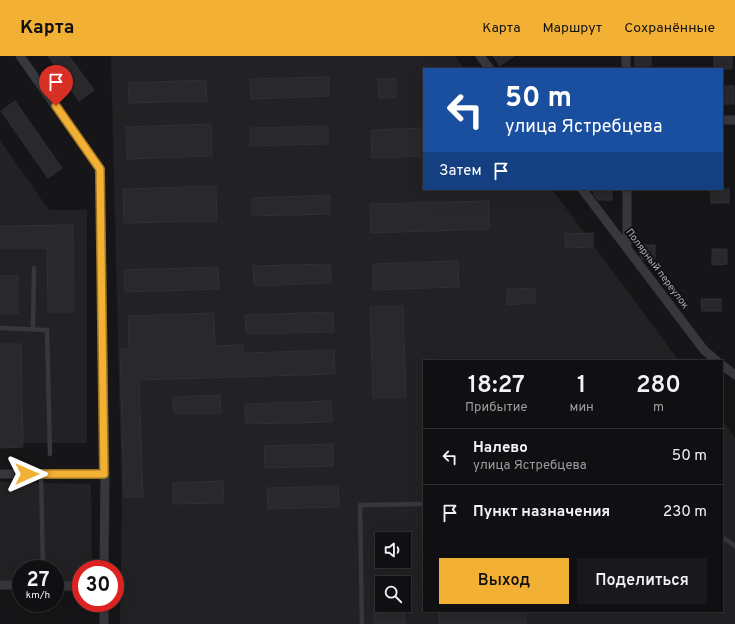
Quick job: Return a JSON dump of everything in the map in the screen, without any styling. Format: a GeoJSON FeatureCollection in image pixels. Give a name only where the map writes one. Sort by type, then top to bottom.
{"type":"FeatureCollection","features":[{"type":"Feature","properties":{"kind":"street"},"geometry":{"type":"LineString","coordinates":[[20,56],[100,169],[104,560]]}},
{"type":"Feature","properties":{"kind":"street"},"geometry":{"type":"LineString","coordinates":[[480,56],[489,68]]}},
{"type":"Feature","properties":{"kind":"street"},"geometry":{"type":"LineString","coordinates":[[626,56],[626,68]]}},
{"type":"Feature","properties":{"kind":"street"},"geometry":{"type":"LineString","coordinates":[[723,120],[735,120]]}},
{"type":"Feature","properties":{"kind":"street","name":"Полярный переулок"},"geometry":{"type":"LineString","coordinates":[[583,190],[704,350],[716,360]]}},
{"type":"Feature","properties":{"kind":"street"},"geometry":{"type":"LineString","coordinates":[[627,190],[627,248]]}},
{"type":"Feature","properties":{"kind":"street"},"geometry":{"type":"LineString","coordinates":[[723,366],[735,375]]}},
{"type":"Feature","properties":{"kind":"street"},"geometry":{"type":"LineString","coordinates":[[0,474],[104,474]]}},
{"type":"Feature","properties":{"kind":"street"},"geometry":{"type":"LineString","coordinates":[[0,585],[12,585]]}},
{"type":"Feature","properties":{"kind":"street"},"geometry":{"type":"LineString","coordinates":[[104,612],[104,624]]}},
{"type":"Feature","properties":{"kind":"lane"},"geometry":{"type":"LineString","coordinates":[[33,329],[34,268]]}},
{"type":"Feature","properties":{"kind":"lane"},"geometry":{"type":"LineString","coordinates":[[0,328],[47,330],[50,454]]}},
{"type":"Feature","properties":{"kind":"lane"},"geometry":{"type":"LineString","coordinates":[[41,474],[43,560]]}},
{"type":"Feature","properties":{"kind":"lane"},"geometry":{"type":"LineString","coordinates":[[362,624],[360,505],[423,504]]}},
{"type":"Feature","properties":{"kind":"lane"},"geometry":{"type":"LineString","coordinates":[[723,538],[735,546]]}},
{"type":"Feature","properties":{"kind":"shaded area"},"geometry":{"type":"Polygon","coordinates":[[[111,56],[455,56],[463,68],[423,68],[423,190],[553,190],[678,360],[423,360],[423,612],[723,612],[723,421],[735,438],[735,624],[120,624],[120,612],[124,612],[124,560],[121,560],[122,503],[111,56]]]}},
{"type":"Feature","properties":{"kind":"shaded area"},"geometry":{"type":"Polygon","coordinates":[[[0,140],[49,210],[87,210],[87,443],[0,443],[0,140]]]}},
{"type":"Feature","properties":{"kind":"shaded area"},"geometry":{"type":"Polygon","coordinates":[[[0,482],[91,484],[92,560],[72,560],[72,585],[64,585],[64,560],[12,560],[12,585],[0,585],[0,482]]]}},
{"type":"Feature","properties":{"kind":"building"},"geometry":{"type":"Polygon","coordinates":[[[48,56],[69,56],[94,90],[79,101],[48,56]]]}},
{"type":"Feature","properties":{"kind":"building"},"geometry":{"type":"Polygon","coordinates":[[[493,56],[514,56],[500,66],[493,56]]]}},
{"type":"Feature","properties":{"kind":"building"},"geometry":{"type":"Polygon","coordinates":[[[635,56],[651,56],[651,66],[635,66],[635,56]]]}},
{"type":"Feature","properties":{"kind":"building"},"geometry":{"type":"Polygon","coordinates":[[[714,56],[732,56],[732,69],[714,68],[714,56]]]}},
{"type":"Feature","properties":{"kind":"building"},"geometry":{"type":"Polygon","coordinates":[[[329,77],[329,96],[251,99],[250,79],[329,77]]]}},
{"type":"Feature","properties":{"kind":"building"},"geometry":{"type":"Polygon","coordinates":[[[378,79],[396,79],[396,97],[379,98],[378,79]]]}},
{"type":"Feature","properties":{"kind":"building"},"geometry":{"type":"Polygon","coordinates":[[[206,80],[207,101],[129,103],[128,83],[206,80]]]}},
{"type":"Feature","properties":{"kind":"building"},"geometry":{"type":"Polygon","coordinates":[[[723,86],[734,86],[734,104],[723,104],[723,86]]]}},
{"type":"Feature","properties":{"kind":"building"},"geometry":{"type":"Polygon","coordinates":[[[15,101],[62,168],[48,178],[1,111],[15,101]]]}},
{"type":"Feature","properties":{"kind":"building"},"geometry":{"type":"Polygon","coordinates":[[[211,124],[212,156],[127,159],[126,127],[211,124]]]}},
{"type":"Feature","properties":{"kind":"building"},"geometry":{"type":"Polygon","coordinates":[[[328,126],[328,144],[250,146],[250,128],[328,126]]]}},
{"type":"Feature","properties":{"kind":"building"},"geometry":{"type":"Polygon","coordinates":[[[423,128],[423,156],[372,158],[371,130],[423,128]]]}},
{"type":"Feature","properties":{"kind":"building"},"geometry":{"type":"Polygon","coordinates":[[[216,186],[217,221],[124,223],[123,189],[216,186]]]}},
{"type":"Feature","properties":{"kind":"building"},"geometry":{"type":"Polygon","coordinates":[[[729,189],[729,203],[711,203],[711,190],[729,189]]]}},
{"type":"Feature","properties":{"kind":"building"},"geometry":{"type":"Polygon","coordinates":[[[594,190],[612,190],[612,200],[598,200],[594,195],[594,190]]]}},
{"type":"Feature","properties":{"kind":"building"},"geometry":{"type":"Polygon","coordinates":[[[330,195],[330,214],[252,216],[252,198],[330,195]]]}},
{"type":"Feature","properties":{"kind":"building"},"geometry":{"type":"Polygon","coordinates":[[[489,201],[489,229],[371,233],[370,204],[489,201]]]}},
{"type":"Feature","properties":{"kind":"building"},"geometry":{"type":"Polygon","coordinates":[[[73,225],[74,312],[48,312],[47,248],[0,248],[0,226],[73,225]]]}},
{"type":"Feature","properties":{"kind":"building"},"geometry":{"type":"Polygon","coordinates":[[[593,233],[593,247],[566,248],[565,234],[593,233]]]}},
{"type":"Feature","properties":{"kind":"building"},"geometry":{"type":"Polygon","coordinates":[[[641,245],[655,245],[655,259],[643,260],[641,257],[641,245]]]}},
{"type":"Feature","properties":{"kind":"building"},"geometry":{"type":"Polygon","coordinates":[[[712,249],[727,249],[727,264],[712,265],[712,249]]]}},
{"type":"Feature","properties":{"kind":"building"},"geometry":{"type":"Polygon","coordinates":[[[458,261],[459,287],[373,290],[373,264],[458,261]]]}},
{"type":"Feature","properties":{"kind":"building"},"geometry":{"type":"Polygon","coordinates":[[[330,264],[331,283],[254,286],[253,266],[330,264]]]}},
{"type":"Feature","properties":{"kind":"building"},"geometry":{"type":"Polygon","coordinates":[[[218,267],[219,289],[125,292],[124,270],[218,267]]]}},
{"type":"Feature","properties":{"kind":"building"},"geometry":{"type":"Polygon","coordinates":[[[0,276],[18,276],[18,313],[0,314],[0,276]]]}},
{"type":"Feature","properties":{"kind":"building"},"geometry":{"type":"Polygon","coordinates":[[[535,288],[535,303],[507,305],[507,289],[535,288]]]}},
{"type":"Feature","properties":{"kind":"building"},"geometry":{"type":"Polygon","coordinates":[[[701,299],[721,299],[721,311],[702,311],[701,299]]]}},
{"type":"Feature","properties":{"kind":"building"},"geometry":{"type":"Polygon","coordinates":[[[403,306],[406,397],[373,398],[370,307],[403,306]]]}},
{"type":"Feature","properties":{"kind":"building"},"geometry":{"type":"Polygon","coordinates":[[[333,312],[334,332],[246,334],[245,315],[333,312]]]}},
{"type":"Feature","properties":{"kind":"building"},"geometry":{"type":"Polygon","coordinates":[[[214,313],[215,346],[243,345],[244,353],[334,350],[335,374],[139,380],[143,497],[124,497],[120,349],[129,349],[128,316],[214,313]]]}},
{"type":"Feature","properties":{"kind":"building"},"geometry":{"type":"Polygon","coordinates":[[[0,344],[21,344],[23,447],[0,448],[0,344]]]}},
{"type":"Feature","properties":{"kind":"building"},"geometry":{"type":"Polygon","coordinates":[[[220,395],[221,413],[174,414],[173,397],[220,395]]]}},
{"type":"Feature","properties":{"kind":"building"},"geometry":{"type":"Polygon","coordinates":[[[331,401],[332,422],[246,424],[245,404],[331,401]]]}},
{"type":"Feature","properties":{"kind":"building"},"geometry":{"type":"Polygon","coordinates":[[[333,444],[333,466],[265,468],[264,446],[333,444]]]}},
{"type":"Feature","properties":{"kind":"building"},"geometry":{"type":"Polygon","coordinates":[[[223,481],[224,503],[173,504],[173,483],[223,481]]]}},
{"type":"Feature","properties":{"kind":"building"},"geometry":{"type":"Polygon","coordinates":[[[338,486],[339,507],[268,509],[267,488],[338,486]]]}},
{"type":"Feature","properties":{"kind":"building"},"geometry":{"type":"Polygon","coordinates":[[[374,608],[375,612],[404,612],[405,624],[374,624],[374,608]]]}},
{"type":"Feature","properties":{"kind":"building"},"geometry":{"type":"Polygon","coordinates":[[[439,612],[526,612],[526,624],[439,624],[439,612]]]}},
{"type":"Feature","properties":{"kind":"route"},"geometry":{"type":"LineString","coordinates":[[27,474],[104,474],[100,169],[56,106]]}}]}
